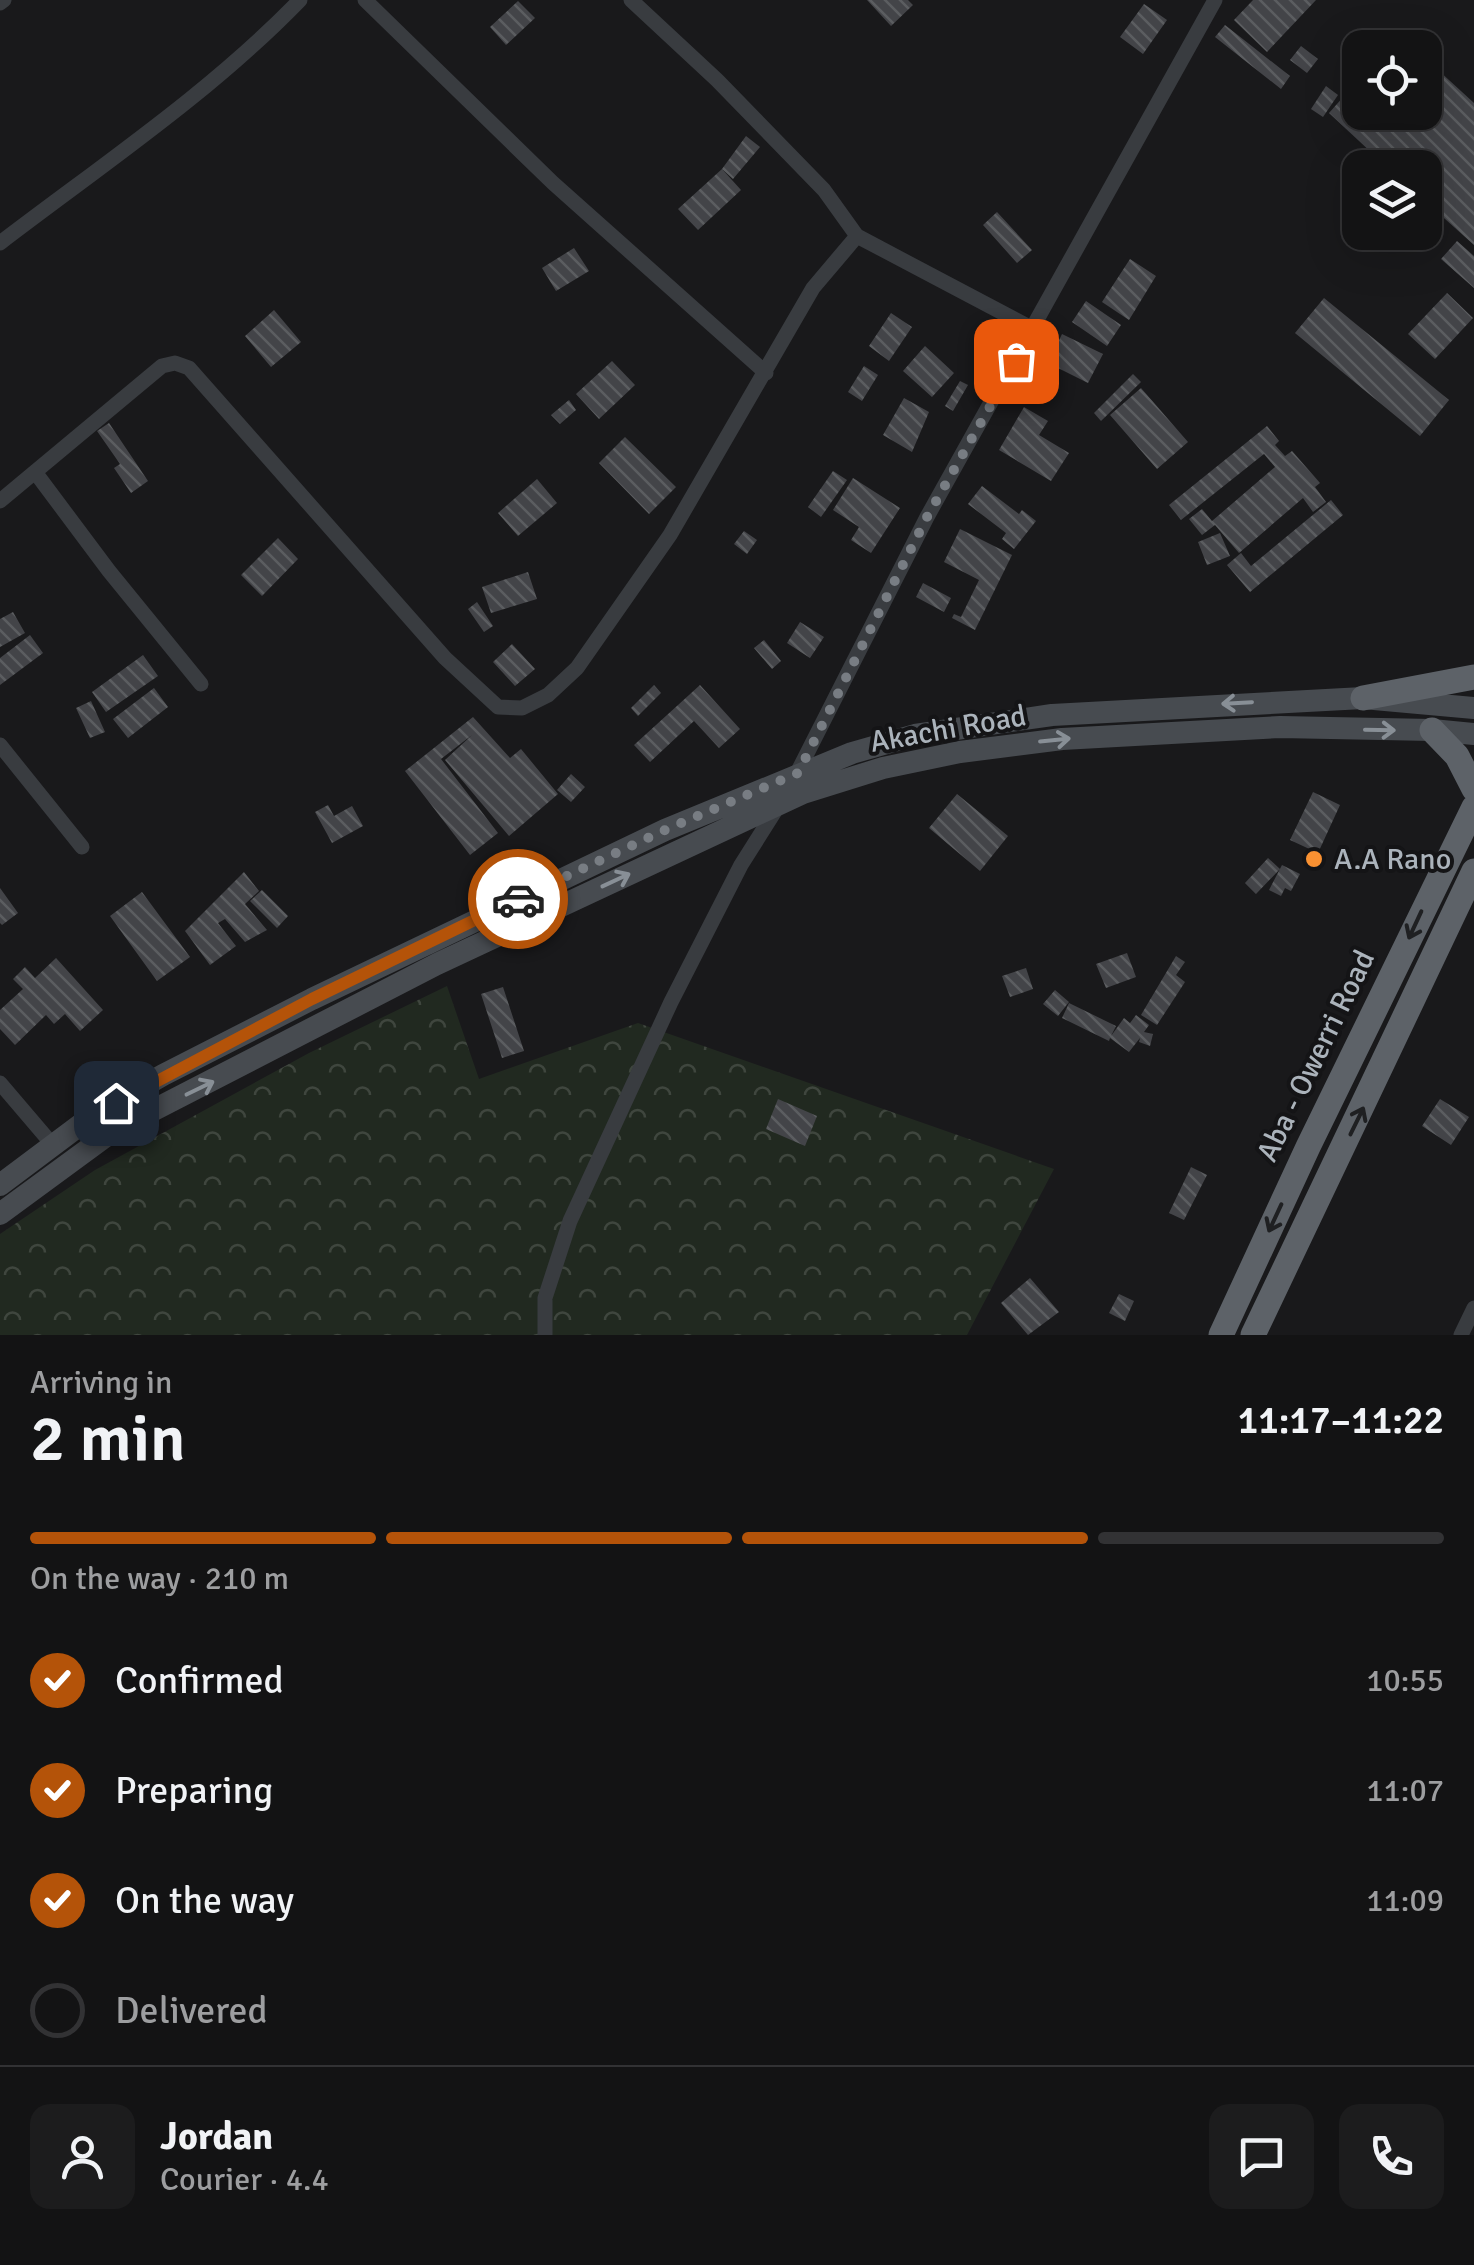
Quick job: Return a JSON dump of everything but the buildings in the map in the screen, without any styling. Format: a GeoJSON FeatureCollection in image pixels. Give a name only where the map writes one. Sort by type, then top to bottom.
{"type":"FeatureCollection","features":[{"type":"Feature","properties":{"kind":"highway"},"geometry":{"type":"LineString","coordinates":[[1363,698],[1474,677]]}},
{"type":"Feature","properties":{"kind":"highway"},"geometry":{"type":"LineString","coordinates":[[1432,730],[1457,756],[1474,788]]}},
{"type":"Feature","properties":{"kind":"highway","name":"Aba - Owerri Road"},"geometry":{"type":"LineString","coordinates":[[1221,1335],[1474,806]]}},
{"type":"Feature","properties":{"kind":"highway"},"geometry":{"type":"LineString","coordinates":[[1253,1335],[1474,871]]}},
{"type":"Feature","properties":{"kind":"main road","name":"Akachi Road"},"geometry":{"type":"LineString","coordinates":[[0,1185],[52,1144],[163,1075],[312,999],[649,837],[798,773],[915,735],[1052,715],[1363,698],[1474,708]]}},
{"type":"Feature","properties":{"kind":"main road","name":"Akachi Road"},"geometry":{"type":"LineString","coordinates":[[0,1214],[112,1131],[438,964],[782,801],[883,768],[960,752],[1062,739],[1280,727],[1474,734]]}},
{"type":"Feature","properties":{"kind":"street"},"geometry":{"type":"LineString","coordinates":[[0,243],[173,111],[270,31],[300,0]]}},
{"type":"Feature","properties":{"kind":"street"},"geometry":{"type":"LineString","coordinates":[[364,0],[554,183],[766,374]]}},
{"type":"Feature","properties":{"kind":"street"},"geometry":{"type":"LineString","coordinates":[[632,0],[824,190],[857,236],[1033,330]]}},
{"type":"Feature","properties":{"kind":"street"},"geometry":{"type":"LineString","coordinates":[[545,1335],[545,1298],[570,1221],[671,1002],[741,864],[798,773],[927,517],[1215,0]]}},
{"type":"Feature","properties":{"kind":"street"},"geometry":{"type":"LineString","coordinates":[[0,502],[162,366],[175,363],[189,368],[446,658],[498,707],[522,708],[548,696],[576,668],[670,535],[813,288],[857,236]]}},
{"type":"Feature","properties":{"kind":"street"},"geometry":{"type":"LineString","coordinates":[[35,472],[201,684]]}},
{"type":"Feature","properties":{"kind":"street"},"geometry":{"type":"LineString","coordinates":[[0,745],[82,847]]}},
{"type":"Feature","properties":{"kind":"street"},"geometry":{"type":"LineString","coordinates":[[0,1083],[52,1144]]}},
{"type":"Feature","properties":{"kind":"street"},"geometry":{"type":"LineString","coordinates":[[1461,1335],[1474,1308]]}},
{"type":"Feature","properties":{"kind":"green space"},"geometry":{"type":"Polygon","coordinates":[[[447,986],[479,1079],[638,1023],[1054,1169],[967,1335],[0,1335],[0,1234],[95,1170],[309,1053],[447,986]]]}},
{"type":"Feature","properties":{"kind":"way so far"},"geometry":{"type":"LineString","coordinates":[[518,899],[798,773],[927,517],[1016,361]]}},
{"type":"Feature","properties":{"kind":"place","name":"A.A Rano"},"geometry":{"type":"Point","coordinates":[1314,859]}},
{"type":"Feature","properties":{"kind":"route"},"geometry":{"type":"LineString","coordinates":[[116,1103],[312,999],[518,899]]}}]}
